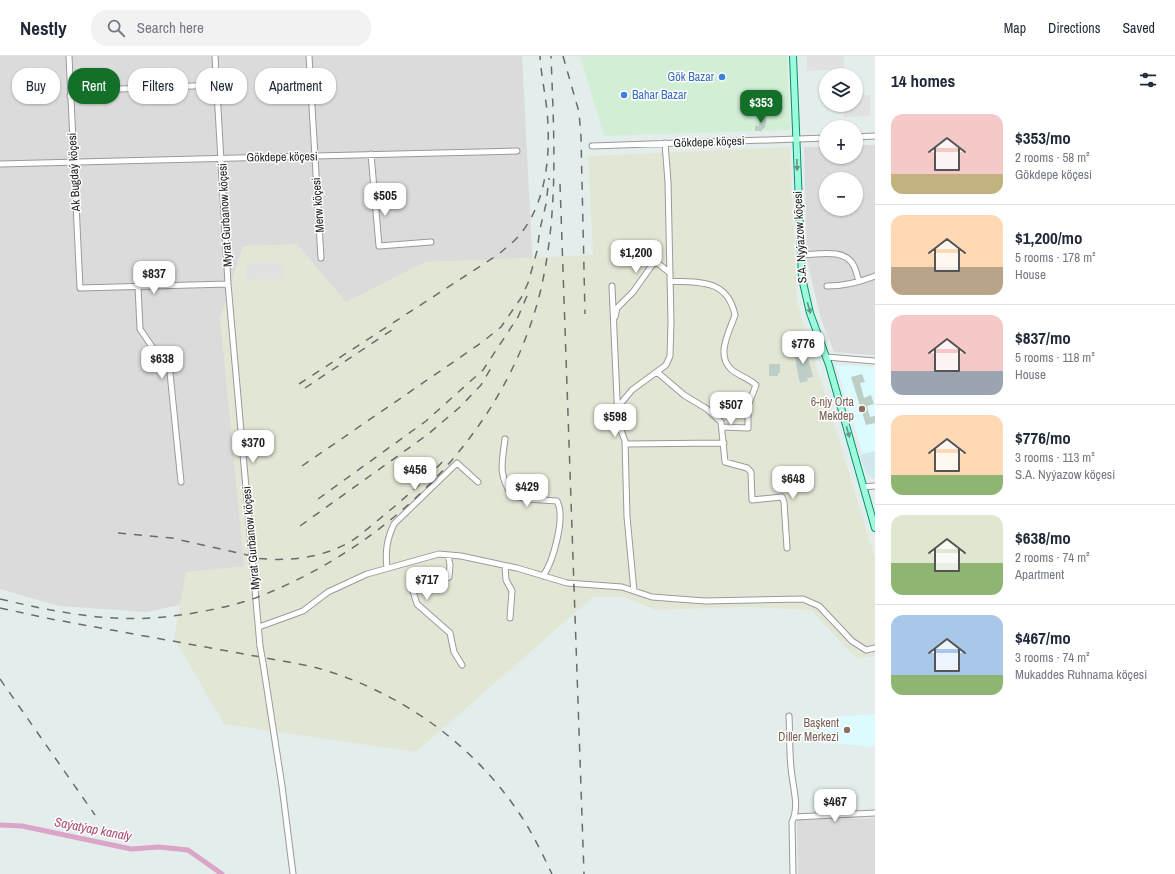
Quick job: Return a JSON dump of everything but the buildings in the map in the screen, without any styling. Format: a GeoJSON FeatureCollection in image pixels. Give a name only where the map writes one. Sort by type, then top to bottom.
{"type":"FeatureCollection","features":[{"type":"Feature","properties":{"kind":"main road","name":"S.A. Nyýazow köçesi"},"geometry":{"type":"LineString","coordinates":[[793,56],[800,255],[804,292],[826,357],[875,528]]}},
{"type":"Feature","properties":{"kind":"street","name":"Ak Bugdaý köçesi"},"geometry":{"type":"LineString","coordinates":[[68,56],[69,68]]}},
{"type":"Feature","properties":{"kind":"street","name":"Myrat Gurbanow köçesi"},"geometry":{"type":"LineString","coordinates":[[215,56],[216,68]]}},
{"type":"Feature","properties":{"kind":"street","name":"Merw köçesi"},"geometry":{"type":"LineString","coordinates":[[309,56],[321,258]]}},
{"type":"Feature","properties":{"kind":"street"},"geometry":{"type":"LineString","coordinates":[[120,89],[196,86]]}},
{"type":"Feature","properties":{"kind":"street","name":"Ak Bugdaý köçesi"},"geometry":{"type":"LineString","coordinates":[[70,104],[80,288],[138,286]]}},
{"type":"Feature","properties":{"kind":"street","name":"Myrat Gurbanow köçesi"},"geometry":{"type":"LineString","coordinates":[[218,104],[228,284],[260,646],[282,782],[293,874]]}},
{"type":"Feature","properties":{"kind":"street"},"geometry":{"type":"LineString","coordinates":[[863,137],[875,136]]}},
{"type":"Feature","properties":{"kind":"street","name":"Gökdepe köçesi"},"geometry":{"type":"LineString","coordinates":[[592,146],[819,138]]}},
{"type":"Feature","properties":{"kind":"street"},"geometry":{"type":"LineString","coordinates":[[618,413],[622,402],[632,390],[666,365],[670,356],[670,273],[665,143]]}},
{"type":"Feature","properties":{"kind":"street","name":"Gökdepe köçesi"},"geometry":{"type":"LineString","coordinates":[[0,164],[517,151]]}},
{"type":"Feature","properties":{"kind":"street"},"geometry":{"type":"LineString","coordinates":[[371,154],[379,246],[430,242]]}},
{"type":"Feature","properties":{"kind":"street"},"geometry":{"type":"LineString","coordinates":[[0,169],[8,164]]}},
{"type":"Feature","properties":{"kind":"street"},"geometry":{"type":"LineString","coordinates":[[800,255],[829,253],[839,255],[854,265],[859,281]]}},
{"type":"Feature","properties":{"kind":"street"},"geometry":{"type":"LineString","coordinates":[[614,320],[618,308],[633,292],[655,261],[670,273]]}},
{"type":"Feature","properties":{"kind":"street"},"geometry":{"type":"LineString","coordinates":[[827,286],[838,286],[875,276]]}},
{"type":"Feature","properties":{"kind":"street"},"geometry":{"type":"LineString","coordinates":[[670,281],[700,282],[717,288],[726,294],[734,310],[735,315],[724,349],[725,359],[730,368],[751,380],[756,385],[748,406],[748,428],[722,427]]}},
{"type":"Feature","properties":{"kind":"street"},"geometry":{"type":"LineString","coordinates":[[181,482],[169,363],[157,354],[140,329],[138,286],[228,284]]}},
{"type":"Feature","properties":{"kind":"street"},"geometry":{"type":"LineString","coordinates":[[612,286],[618,422],[625,444],[627,517],[634,590]]}},
{"type":"Feature","properties":{"kind":"street"},"geometry":{"type":"LineString","coordinates":[[826,357],[875,361]]}},
{"type":"Feature","properties":{"kind":"street"},"geometry":{"type":"LineString","coordinates":[[658,372],[684,395],[707,409],[721,422],[725,462],[747,468],[751,472],[752,500],[782,497],[784,502],[787,548]]}},
{"type":"Feature","properties":{"kind":"street"},"geometry":{"type":"LineString","coordinates":[[505,439],[502,475],[504,484],[512,495],[527,499],[557,501],[560,506],[560,518],[554,554],[543,576]]}},
{"type":"Feature","properties":{"kind":"street"},"geometry":{"type":"LineString","coordinates":[[625,444],[724,443]]}},
{"type":"Feature","properties":{"kind":"street"},"geometry":{"type":"LineString","coordinates":[[387,568],[386,544],[394,524],[457,462],[478,482]]}},
{"type":"Feature","properties":{"kind":"street"},"geometry":{"type":"LineString","coordinates":[[863,487],[875,486]]}},
{"type":"Feature","properties":{"kind":"street"},"geometry":{"type":"LineString","coordinates":[[259,627],[303,611],[328,592],[367,574],[439,554],[505,566],[567,583],[622,587],[652,597],[705,601],[803,599],[819,606],[852,641],[866,650],[875,648]]}},
{"type":"Feature","properties":{"kind":"street"},"geometry":{"type":"LineString","coordinates":[[448,555],[450,565],[449,577],[442,581],[420,583],[412,588],[417,604],[450,633],[454,652],[462,665]]}},
{"type":"Feature","properties":{"kind":"street"},"geometry":{"type":"LineString","coordinates":[[505,566],[506,580],[512,591],[510,618]]}},
{"type":"Feature","properties":{"kind":"street"},"geometry":{"type":"LineString","coordinates":[[789,716],[792,776],[796,794],[795,816],[792,822],[793,874]]}},
{"type":"Feature","properties":{"kind":"street"},"geometry":{"type":"LineString","coordinates":[[795,816],[875,813]]}},
{"type":"Feature","properties":{"kind":"shaded area"},"geometry":{"type":"Polygon","coordinates":[[[0,56],[522,56],[534,289],[243,591],[147,612],[59,606],[0,589],[0,56]]]}},
{"type":"Feature","properties":{"kind":"shaded area","name":"Gök Bazar"},"geometry":{"type":"Polygon","coordinates":[[[580,56],[787,56],[790,130],[604,136],[580,56]]]}},
{"type":"Feature","properties":{"kind":"shaded area"},"geometry":{"type":"Polygon","coordinates":[[[807,56],[844,56],[844,68],[819,68],[819,70],[807,71],[807,56]]]}},
{"type":"Feature","properties":{"kind":"shaded area"},"geometry":{"type":"Polygon","coordinates":[[[863,95],[870,95],[870,116],[844,117],[844,112],[863,112],[863,95]]]}},
{"type":"Feature","properties":{"kind":"shaded area"},"geometry":{"type":"Polygon","coordinates":[[[863,145],[875,145],[875,355],[834,352],[821,319],[807,260],[804,147],[819,147],[819,164],[863,164],[863,145]]]}},
{"type":"Feature","properties":{"kind":"shaded area"},"geometry":{"type":"Polygon","coordinates":[[[790,147],[797,303],[875,558],[875,656],[857,659],[811,610],[745,607],[655,610],[625,597],[593,597],[416,752],[224,724],[174,638],[186,572],[244,566],[220,318],[243,246],[297,244],[346,302],[425,262],[593,255],[588,156],[790,147]]]}},
{"type":"Feature","properties":{"kind":"shaded area"},"geometry":{"type":"Polygon","coordinates":[[[246,263],[283,263],[283,279],[246,280],[246,263]]]}},
{"type":"Feature","properties":{"kind":"shaded area","name":"6-njy Orta Mekdep"},"geometry":{"type":"Polygon","coordinates":[[[836,365],[875,367],[875,451],[863,454],[836,365]]]}},
{"type":"Feature","properties":{"kind":"shaded area"},"geometry":{"type":"Polygon","coordinates":[[[875,451],[875,478],[873,478],[866,473],[860,457],[863,454],[875,451]]]}},
{"type":"Feature","properties":{"kind":"shaded area","name":"Başkent Diller Merkezi"},"geometry":{"type":"Polygon","coordinates":[[[875,714],[875,747],[818,742],[820,718],[875,714]]]}},
{"type":"Feature","properties":{"kind":"shaded area"},"geometry":{"type":"Polygon","coordinates":[[[875,818],[875,874],[798,874],[797,820],[875,818]]]}},
{"type":"Feature","properties":{"kind":"waterway","name":"Saýatýap kanaly"},"geometry":{"type":"LineString","coordinates":[[0,825],[22,826],[131,849],[159,847],[188,850],[222,874]]}},
{"type":"Feature","properties":{"kind":"railway"},"geometry":{"type":"LineString","coordinates":[[299,384],[499,254],[515,240],[526,227],[540,196],[547,162],[547,111],[540,56]]}},
{"type":"Feature","properties":{"kind":"railway"},"geometry":{"type":"LineString","coordinates":[[0,599],[76,614],[133,619],[178,615],[234,605],[258,597],[307,575],[353,548],[396,515],[435,478],[470,437],[500,392],[523,344],[540,293],[546,263],[553,204],[554,145],[551,56]]}},
{"type":"Feature","properties":{"kind":"railway"},"geometry":{"type":"LineString","coordinates":[[563,56],[579,112],[581,137],[585,314]]}},
{"type":"Feature","properties":{"kind":"railway"},"geometry":{"type":"LineString","coordinates":[[302,466],[481,343],[501,327],[521,298],[528,283],[537,251],[546,204],[549,178]]}},
{"type":"Feature","properties":{"kind":"railway"},"geometry":{"type":"LineString","coordinates":[[560,184],[584,874]]}},
{"type":"Feature","properties":{"kind":"railway"},"geometry":{"type":"LineString","coordinates":[[318,499],[426,421],[483,370],[518,317],[527,296]]}},
{"type":"Feature","properties":{"kind":"railway"},"geometry":{"type":"LineString","coordinates":[[305,388],[398,326]]}},
{"type":"Feature","properties":{"kind":"railway"},"geometry":{"type":"LineString","coordinates":[[300,526],[427,435],[460,407],[481,385],[494,363]]}},
{"type":"Feature","properties":{"kind":"railway"},"geometry":{"type":"LineString","coordinates":[[118,533],[172,538],[252,556],[255,558],[293,559],[318,555],[353,540],[394,507],[443,461]]}},
{"type":"Feature","properties":{"kind":"railway"},"geometry":{"type":"LineString","coordinates":[[0,608],[51,619],[310,666],[371,688],[428,720],[477,762],[519,813],[533,835],[552,874]]}},
{"type":"Feature","properties":{"kind":"railway"},"geometry":{"type":"LineString","coordinates":[[0,679],[95,815]]}},
{"type":"Feature","properties":{"kind":"place","name":"Gök Bazar"},"geometry":{"type":"Point","coordinates":[722,77]}},
{"type":"Feature","properties":{"kind":"place","name":"Bahar Bazar"},"geometry":{"type":"Point","coordinates":[624,95]}},
{"type":"Feature","properties":{"kind":"place","name":"6-njy Orta Mekdep"},"geometry":{"type":"Point","coordinates":[862,409]}},
{"type":"Feature","properties":{"kind":"place","name":"Başkent Diller Merkezi"},"geometry":{"type":"Point","coordinates":[847,730]}}]}
